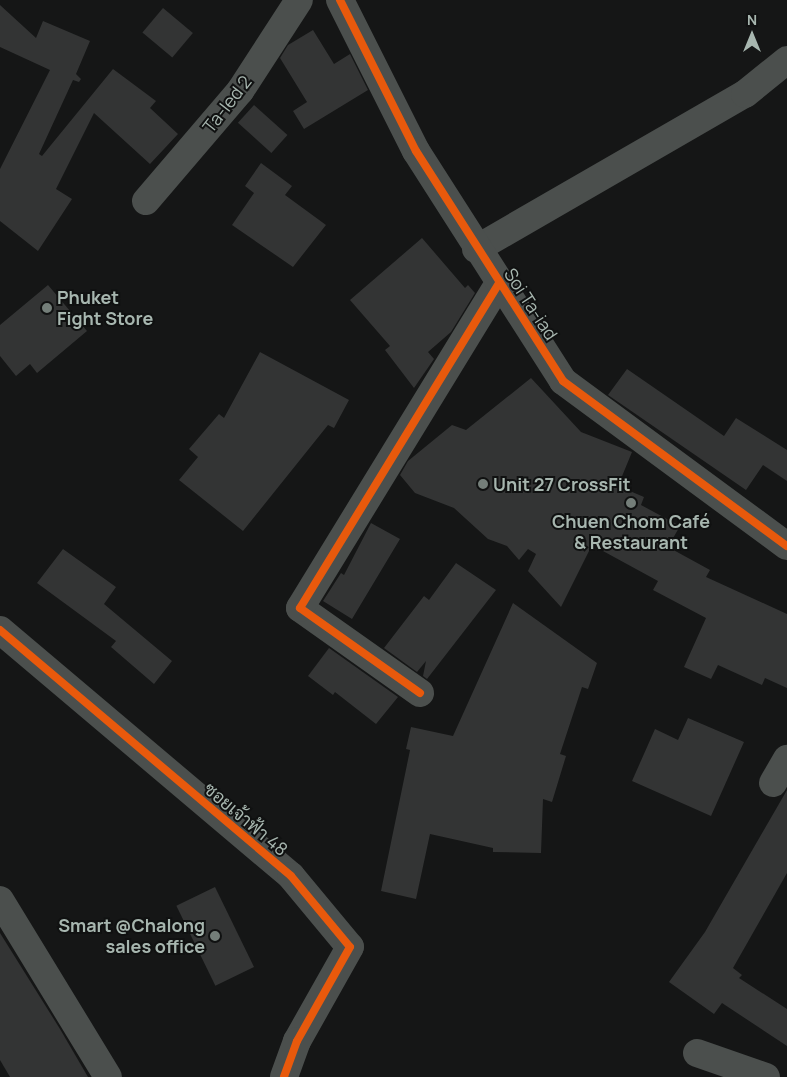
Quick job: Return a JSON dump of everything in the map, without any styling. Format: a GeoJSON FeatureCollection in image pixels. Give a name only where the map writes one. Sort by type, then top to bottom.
{"type":"FeatureCollection","features":[{"type":"Feature","properties":{"kind":"street","name":"Ta-Ied 2"},"geometry":{"type":"LineString","coordinates":[[146,201],[240,90],[299,0]]}},
{"type":"Feature","properties":{"kind":"street","name":"Soi Ta-iad"},"geometry":{"type":"LineString","coordinates":[[340,0],[416,151],[476,249],[563,381],[787,546]]}},
{"type":"Feature","properties":{"kind":"street"},"geometry":{"type":"LineString","coordinates":[[476,249],[745,94],[787,60]]}},
{"type":"Feature","properties":{"kind":"street"},"geometry":{"type":"LineString","coordinates":[[420,693],[300,608],[499,283]]}},
{"type":"Feature","properties":{"kind":"street","name":"ซอยเจ้าฟ้า 48"},"geometry":{"type":"LineString","coordinates":[[0,630],[290,876],[350,947],[297,1041],[284,1077]]}},
{"type":"Feature","properties":{"kind":"street"},"geometry":{"type":"LineString","coordinates":[[773,783],[787,759]]}},
{"type":"Feature","properties":{"kind":"street"},"geometry":{"type":"LineString","coordinates":[[0,900],[108,1077]]}},
{"type":"Feature","properties":{"kind":"street"},"geometry":{"type":"LineString","coordinates":[[697,1053],[766,1077]]}},
{"type":"Feature","properties":{"kind":"building"},"geometry":{"type":"Polygon","coordinates":[[[0,5],[36,38],[43,21],[90,41],[76,74],[81,79],[79,82],[73,80],[39,154],[42,156],[113,69],[156,101],[150,108],[178,134],[150,164],[94,113],[56,189],[72,199],[38,251],[0,221],[0,169],[50,70],[0,47],[0,5]]]}},
{"type":"Feature","properties":{"kind":"building"},"geometry":{"type":"Polygon","coordinates":[[[163,8],[193,33],[172,58],[142,33],[163,8]]]}},
{"type":"Feature","properties":{"kind":"building"},"geometry":{"type":"Polygon","coordinates":[[[313,30],[334,64],[350,54],[368,90],[304,129],[293,111],[307,102],[280,58],[288,45],[313,30]]]}},
{"type":"Feature","properties":{"kind":"building"},"geometry":{"type":"Polygon","coordinates":[[[254,105],[287,135],[271,153],[238,123],[254,105]]]}},
{"type":"Feature","properties":{"kind":"building"},"geometry":{"type":"Polygon","coordinates":[[[261,163],[292,186],[285,195],[326,225],[293,267],[232,225],[254,193],[245,186],[261,163]]]}},
{"type":"Feature","properties":{"kind":"building"},"geometry":{"type":"Polygon","coordinates":[[[422,238],[465,288],[468,285],[475,293],[451,332],[428,352],[434,359],[414,388],[385,350],[390,346],[350,300],[422,238]]]}},
{"type":"Feature","properties":{"kind":"building"},"geometry":{"type":"Polygon","coordinates":[[[48,285],[87,331],[37,373],[30,364],[16,376],[0,356],[0,325],[48,285]]]}},
{"type":"Feature","properties":{"kind":"building"},"geometry":{"type":"Polygon","coordinates":[[[260,352],[349,400],[334,428],[328,425],[243,531],[179,480],[198,457],[189,449],[219,414],[224,418],[260,352]]]}},
{"type":"Feature","properties":{"kind":"building"},"geometry":{"type":"Polygon","coordinates":[[[627,369],[724,436],[736,418],[787,450],[787,481],[763,465],[746,490],[608,395],[627,369]]]}},
{"type":"Feature","properties":{"kind":"building"},"geometry":{"type":"Polygon","coordinates":[[[531,378],[581,432],[632,452],[618,486],[644,497],[641,505],[680,526],[668,547],[710,570],[706,577],[787,614],[787,688],[765,678],[762,685],[718,665],[711,679],[684,667],[706,618],[653,590],[658,581],[592,545],[561,607],[528,571],[536,554],[528,549],[519,560],[507,546],[488,539],[454,508],[415,493],[400,475],[408,461],[452,425],[466,430],[531,378]]]}},
{"type":"Feature","properties":{"kind":"building"},"geometry":{"type":"Polygon","coordinates":[[[371,523],[400,539],[352,619],[323,601],[341,573],[344,575],[371,523]]]}},
{"type":"Feature","properties":{"kind":"building"},"geometry":{"type":"Polygon","coordinates":[[[63,549],[116,587],[104,604],[172,661],[154,684],[111,647],[116,641],[37,583],[63,549]]]}},
{"type":"Feature","properties":{"kind":"building"},"geometry":{"type":"Polygon","coordinates":[[[456,563],[496,590],[427,679],[423,676],[426,661],[417,672],[384,648],[424,596],[429,600],[456,563]]]}},
{"type":"Feature","properties":{"kind":"building"},"geometry":{"type":"Polygon","coordinates":[[[513,603],[597,663],[588,689],[582,687],[560,754],[566,756],[552,802],[543,799],[541,853],[493,852],[493,848],[430,834],[416,899],[381,891],[410,750],[406,749],[411,727],[453,736],[513,603]]]}},
{"type":"Feature","properties":{"kind":"building"},"geometry":{"type":"Polygon","coordinates":[[[329,648],[398,697],[376,724],[335,692],[333,695],[308,676],[329,648]]]}},
{"type":"Feature","properties":{"kind":"building"},"geometry":{"type":"Polygon","coordinates":[[[688,718],[744,742],[711,816],[632,781],[655,729],[678,740],[688,718]]]}},
{"type":"Feature","properties":{"kind":"building"},"geometry":{"type":"Polygon","coordinates":[[[787,790],[787,873],[733,968],[742,975],[739,978],[787,1009],[787,1046],[722,1003],[714,1014],[669,982],[705,932],[787,790]]]}},
{"type":"Feature","properties":{"kind":"building","name":"Smart @Chalong sales office"},"geometry":{"type":"Polygon","coordinates":[[[215,887],[254,967],[215,986],[176,906],[215,887]]]}},
{"type":"Feature","properties":{"kind":"building"},"geometry":{"type":"Polygon","coordinates":[[[0,933],[88,1077],[10,1077],[0,1060],[0,933]]]}},
{"type":"Feature","properties":{"kind":"cycle path"},"geometry":{"type":"LineString","coordinates":[[340,0],[416,151],[563,381],[787,546]]}},
{"type":"Feature","properties":{"kind":"cycle path"},"geometry":{"type":"LineString","coordinates":[[420,693],[300,608],[499,283]]}},
{"type":"Feature","properties":{"kind":"cycle path"},"geometry":{"type":"LineString","coordinates":[[0,630],[291,876],[350,947],[297,1041],[284,1077]]}},
{"type":"Feature","properties":{"kind":"place","name":"Phuket Fight Store"},"geometry":{"type":"Point","coordinates":[47,308]}},
{"type":"Feature","properties":{"kind":"place","name":"Unit 27 CrossFit"},"geometry":{"type":"Point","coordinates":[483,484]}},
{"type":"Feature","properties":{"kind":"place","name":"Chuen Chom Café & Restaurant"},"geometry":{"type":"Point","coordinates":[631,503]}},
{"type":"Feature","properties":{"kind":"place","name":"Smart @Chalong sales office"},"geometry":{"type":"Point","coordinates":[215,936]}}]}
